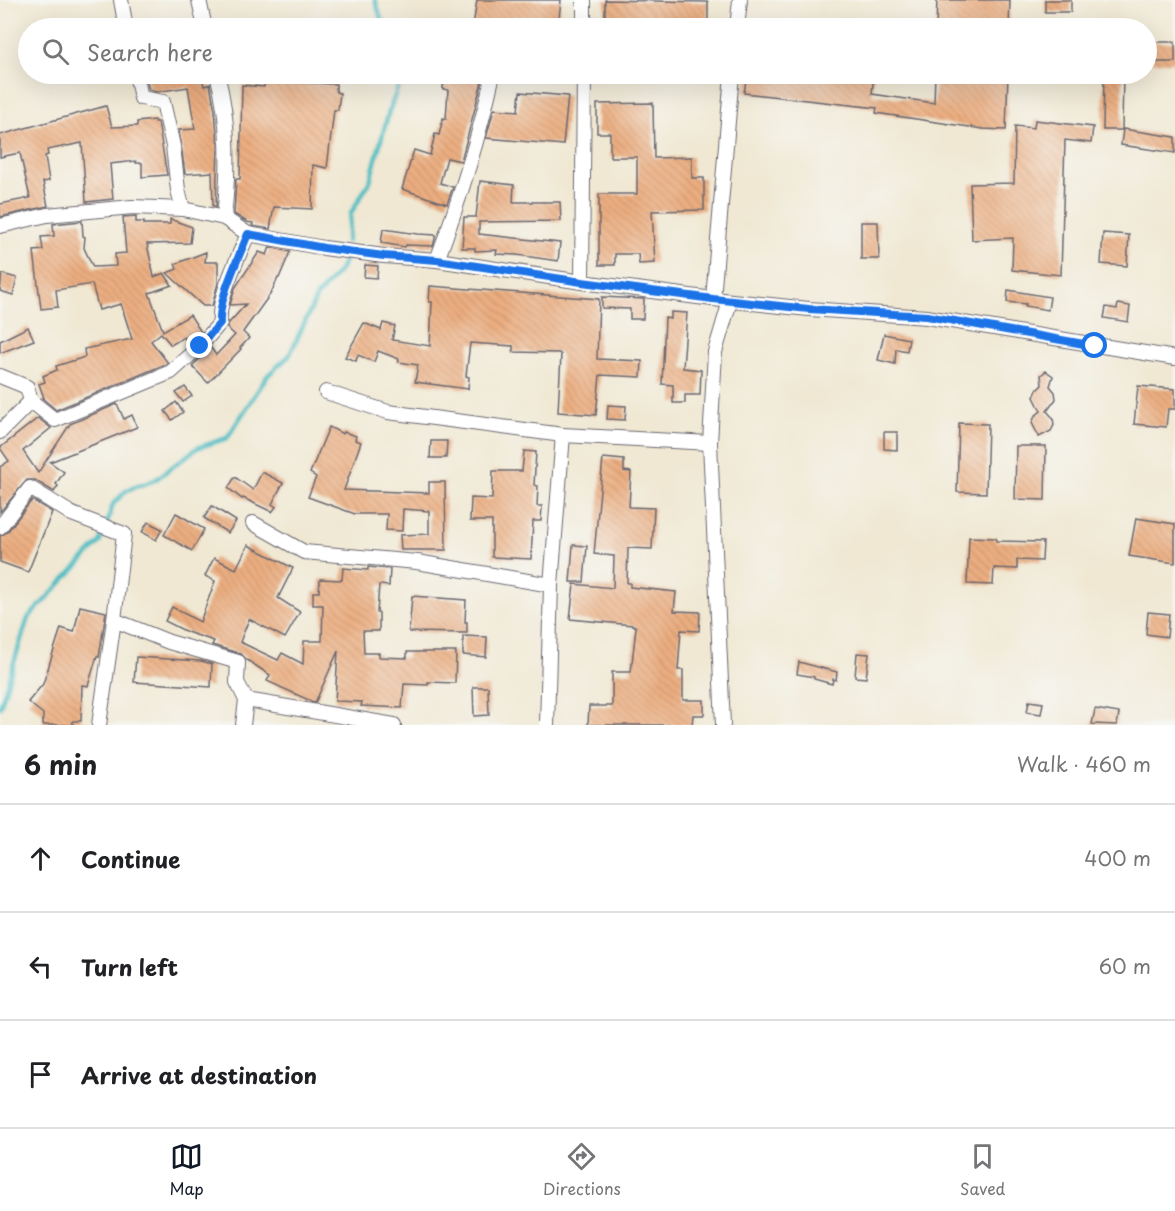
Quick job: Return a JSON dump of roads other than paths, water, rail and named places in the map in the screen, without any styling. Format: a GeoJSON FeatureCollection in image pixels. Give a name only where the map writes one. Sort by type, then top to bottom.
{"type":"FeatureCollection","features":[{"type":"Feature","properties":{"kind":"street"},"geometry":{"type":"LineString","coordinates":[[121,0],[124,18]]}},
{"type":"Feature","properties":{"kind":"street"},"geometry":{"type":"LineString","coordinates":[[199,0],[203,18]]}},
{"type":"Feature","properties":{"kind":"street"},"geometry":{"type":"LineString","coordinates":[[584,0],[584,18]]}},
{"type":"Feature","properties":{"kind":"street"},"geometry":{"type":"LineString","coordinates":[[738,18],[740,0]]}},
{"type":"Feature","properties":{"kind":"street"},"geometry":{"type":"LineString","coordinates":[[138,84],[141,98],[163,102],[183,209]]}},
{"type":"Feature","properties":{"kind":"street"},"geometry":{"type":"LineString","coordinates":[[219,84],[227,136],[229,174],[224,218]]}},
{"type":"Feature","properties":{"kind":"street"},"geometry":{"type":"LineString","coordinates":[[437,260],[454,217],[481,129],[491,84]]}},
{"type":"Feature","properties":{"kind":"street"},"geometry":{"type":"LineString","coordinates":[[582,282],[584,84]]}},
{"type":"Feature","properties":{"kind":"street"},"geometry":{"type":"LineString","coordinates":[[713,299],[731,84]]}},
{"type":"Feature","properties":{"kind":"street"},"geometry":{"type":"LineString","coordinates":[[0,226],[47,215],[132,207],[183,209],[224,218],[248,234],[324,248],[437,260],[730,301],[809,309],[927,316],[1175,358]]}},
{"type":"Feature","properties":{"kind":"street"},"geometry":{"type":"LineString","coordinates":[[0,376],[27,387],[31,401],[55,420],[171,372],[200,346],[220,323],[219,313],[248,234]]}},
{"type":"Feature","properties":{"kind":"street"},"geometry":{"type":"LineString","coordinates":[[723,725],[710,443],[714,351],[730,301]]}},
{"type":"Feature","properties":{"kind":"street"},"geometry":{"type":"LineString","coordinates":[[326,392],[388,412],[563,435],[710,443]]}},
{"type":"Feature","properties":{"kind":"street"},"geometry":{"type":"LineString","coordinates":[[0,432],[31,401]]}},
{"type":"Feature","properties":{"kind":"street"},"geometry":{"type":"LineString","coordinates":[[547,725],[551,585],[563,435]]}},
{"type":"Feature","properties":{"kind":"street"},"geometry":{"type":"LineString","coordinates":[[0,527],[30,488],[72,514],[124,534],[99,725]]}},
{"type":"Feature","properties":{"kind":"street"},"geometry":{"type":"LineString","coordinates":[[253,523],[304,552],[417,562],[551,585]]}},
{"type":"Feature","properties":{"kind":"street"},"geometry":{"type":"LineString","coordinates":[[114,620],[169,642],[238,662],[237,682],[246,700],[243,725]]}},
{"type":"Feature","properties":{"kind":"street"},"geometry":{"type":"LineString","coordinates":[[246,700],[394,725]]}},
{"type":"Feature","properties":{"kind":"waterway"},"geometry":{"type":"LineString","coordinates":[[375,0],[381,18]]}},
{"type":"Feature","properties":{"kind":"waterway"},"geometry":{"type":"LineString","coordinates":[[347,241],[351,213],[370,181],[389,111],[399,84]]}},
{"type":"Feature","properties":{"kind":"waterway"},"geometry":{"type":"LineString","coordinates":[[107,523],[113,504],[127,490],[155,480],[197,448],[227,438],[268,375],[289,356],[317,296],[341,269],[346,258]]}},
{"type":"Feature","properties":{"kind":"waterway"},"geometry":{"type":"LineString","coordinates":[[0,707],[28,618],[100,542],[103,531]]}}]}
